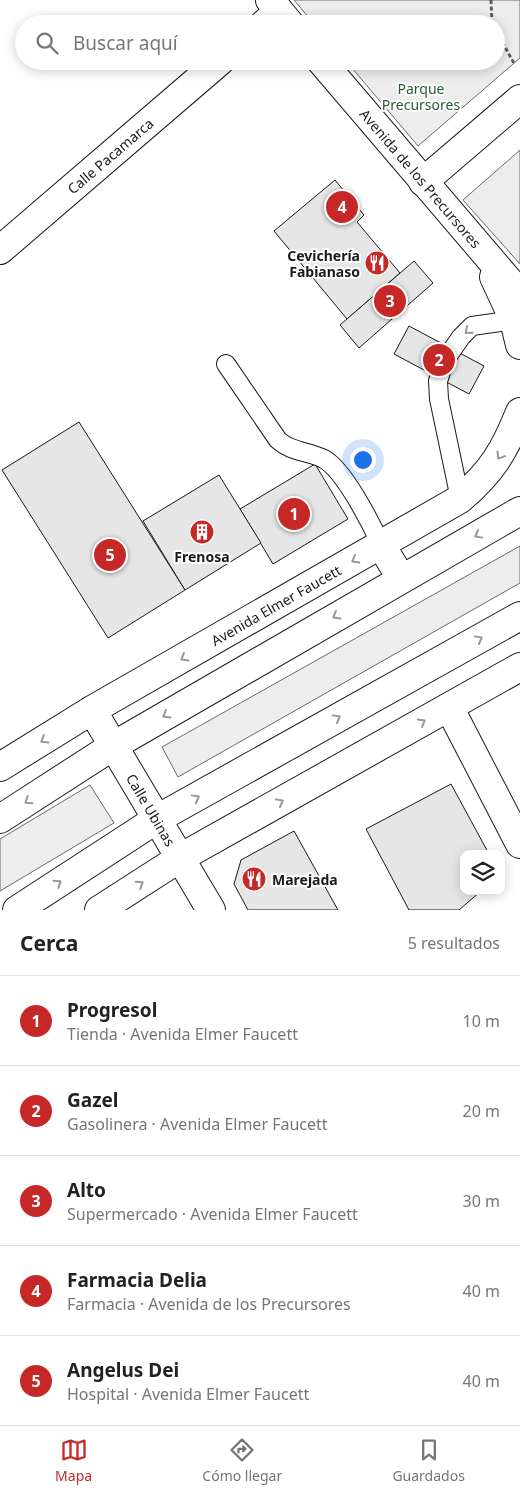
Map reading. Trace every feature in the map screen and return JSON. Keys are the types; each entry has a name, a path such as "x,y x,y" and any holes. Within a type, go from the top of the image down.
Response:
{"main road":[{"name":"Calle Pacamarca","path":"0,250 210,70"},
{"name":"Avenida de los Precursores","path":"330,70 469,235 518,320"},
{"path":"423,182 520,99"},
{"name":"Avenida Elmer Faucett","path":"0,767 92,710 460,499 493,467 508,442 520,412"},
{"path":"0,819 113,746 520,511"},
{"path":"381,545 401,578"},
{"path":"17,910 157,819 520,616"},
{"path":"99,910 180,858 520,667"},
{"path":"449,707 520,844"},
{"name":"Calle Ubinas","path":"92,710 211,910"}],"lane":[{"path":"460,499 439,399 438,381 445,360 461,337 472,326 518,320"},
{"path":"226,364 278,440 289,448 320,458 332,466 365,509 381,545"}],"path":[{"path":"490,0 491,15"},
{"path":"505,48 515,66"}],"shaded area":[{"name":"Parque Precursores","path":"294,0 520,0 520,58 418,146 354,70 505,70 505,15 306,15"},
{"path":"520,150 520,264 463,200"},
{"path":"520,546 520,583 178,777 162,747"},
{"path":"90,785 114,823 0,891 0,839"}],"building":[{"path":"335,180 364,215 357,222 400,273 347,319 274,231"},
{"path":"414,261 433,283 359,348 340,325"},
{"path":"409,326 484,366 469,394 394,354"},
{"path":"79,422 185,590 108,638 2,470"},
{"path":"315,464 348,519 273,564 240,509"},
{"name":"Frenosa","path":"219,475 261,543 185,590 143,521"},
{"path":"451,784 487,850 460,850 460,895 476,895 459,910 409,910 366,829"},
{"path":"294,831 338,910 248,910 234,884 241,860"}],"place":[{"name":"Farmacia Delia","path":"342,207"},
{"name":"Cevichería Fabianaso","path":"377,263"},
{"name":"Alto","path":"390,301"},
{"name":"Gazel","path":"439,360"},
{"name":"Progresol","path":"294,514"},
{"name":"Frenosa","path":"202,532"},
{"name":"Angelus Dei","path":"110,555"},
{"name":"Marejada","path":"254,879"}]}
